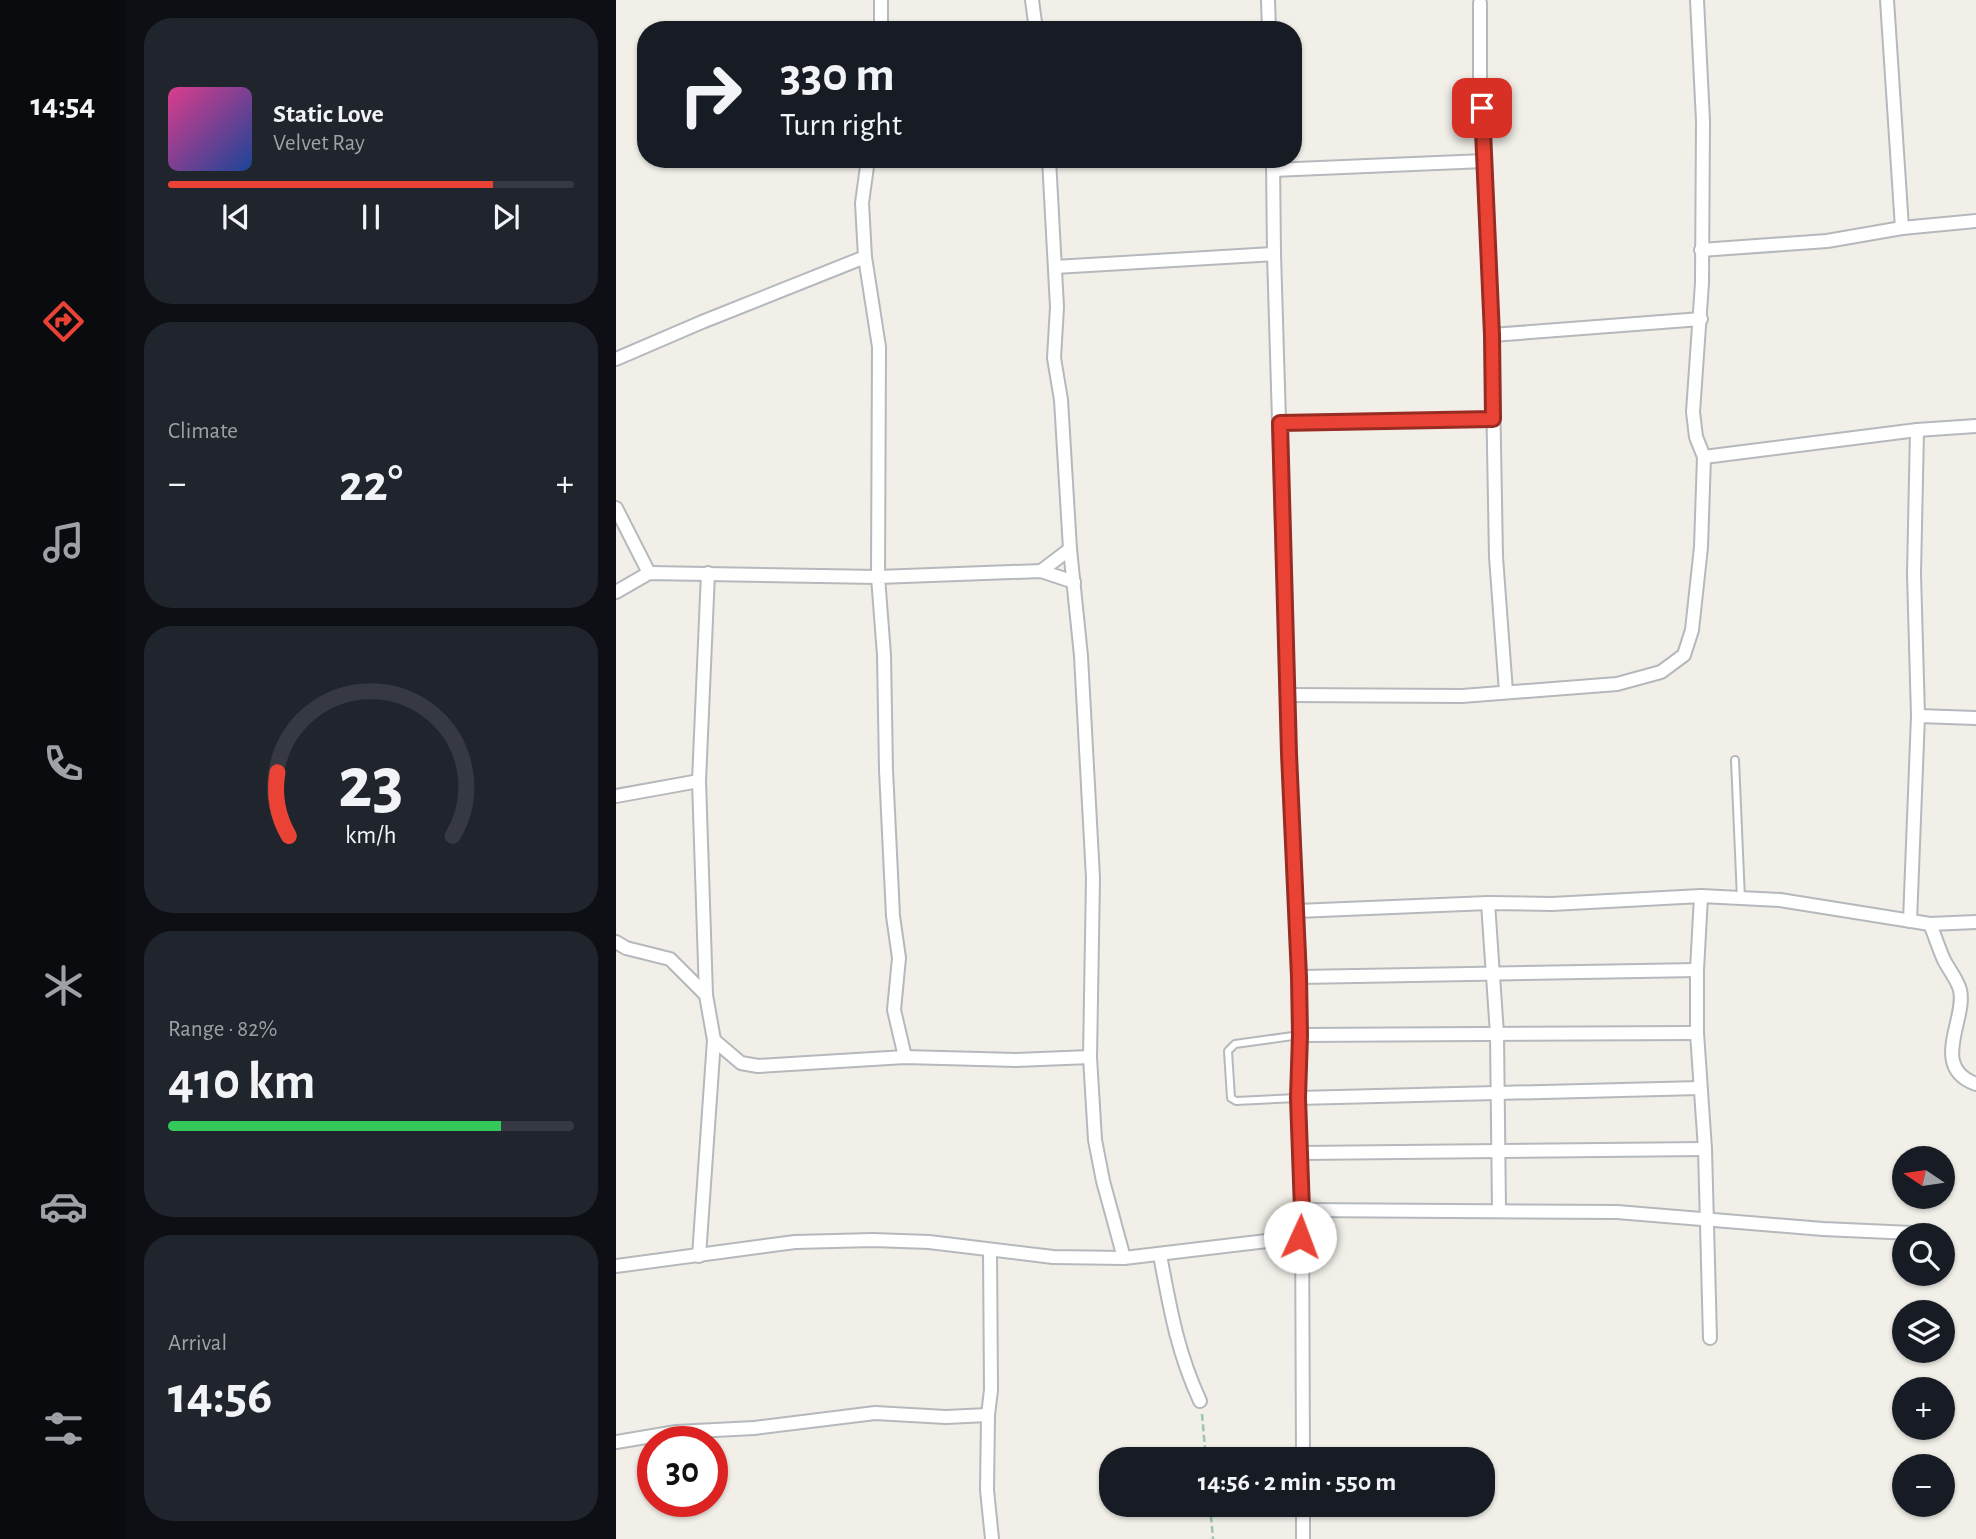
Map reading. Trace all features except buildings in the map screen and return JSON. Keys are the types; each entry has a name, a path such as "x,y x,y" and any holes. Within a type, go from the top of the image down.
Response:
{"street":[{"path":"881,0 881,21"},
{"path":"1032,0 1035,21"},
{"path":"1268,0 1269,21"},
{"path":"1289,695 1462,696 1617,684 1661,673 1684,655 1692,630 1701,547 1704,457 1696,437 1693,412 1701,319 1703,121 1697,0"},
{"path":"1887,0 1902,228"},
{"path":"1480,3 1480,81 1492,335 1496,557 1506,692"},
{"path":"1302,164 1484,161"},
{"path":"867,168 862,203 864,257 879,347 878,577 884,655 893,916 899,958 894,1010 905,1057"},
{"path":"1050,168 1057,307 1054,358 1061,400 1070,549 1081,656 1093,878 1090,1057 1095,1140 1124,1258"},
{"path":"1273,168 1273,254 1289,754 1299,977 1303,1447"},
{"path":"1701,250 1827,241 1902,228 1976,221"},
{"path":"1055,267 1273,254"},
{"path":"616,359 864,257"},
{"path":"1492,335 1701,319"},
{"path":"1280,423 1493,419"},
{"path":"1704,457 1917,430 1976,426"},
{"path":"1910,921 1918,716 1914,574 1917,430"},
{"path":"616,508 649,573"},
{"path":"1041,571 1070,549"},
{"path":"616,592 649,573 878,577 1041,571 1074,582"},
{"path":"699,1256 714,1040 706,995 699,781 708,573"},
{"path":"1918,716 1976,718"},
{"path":"616,796 699,781"},
{"path":"1297,911 1488,903 1552,904 1701,896 1780,900 1930,924 1976,922"},
{"path":"1701,896 1697,1033 1705,1149 1710,1338"},
{"path":"1488,903 1497,1034 1499,1211"},
{"path":"1930,924 1960,990 1960,1006 1953,1031 1952,1049 1956,1069 1976,1084"},
{"path":"616,942 626,948 670,959 706,995"},
{"path":"1299,977 1697,970"},
{"path":"1300,1035 1697,1033"},
{"path":"714,1040 741,1063 758,1066 905,1057 1004,1060 1090,1057"},
{"path":"1298,1098 1700,1088"},
{"path":"1300,1153 1705,1149"},
{"path":"1302,1210 1617,1212 1892,1232"},
{"path":"616,1266 795,1242 929,1242 1053,1256 1124,1258 1300,1237"},
{"path":"989,1250 991,1390 987,1490 992,1539"},
{"path":"1160,1255 1174,1329 1185,1367 1200,1401"},
{"path":"616,1442 676,1432 754,1428 875,1413 946,1417 988,1415"},
{"path":"1303,1517 1303,1539"}],"lane":[{"path":"1735,760 1741,899"},
{"path":"1298,1098 1236,1101 1231,1098 1228,1051 1235,1044 1300,1035"}],"path":[{"path":"1200,1401 1205,1447"},
{"path":"1211,1517 1213,1539"}],"route":[{"path":"1300,1237 1302,1210 1298,1098 1299,977 1289,754 1280,423 1493,419 1482,108"}]}
